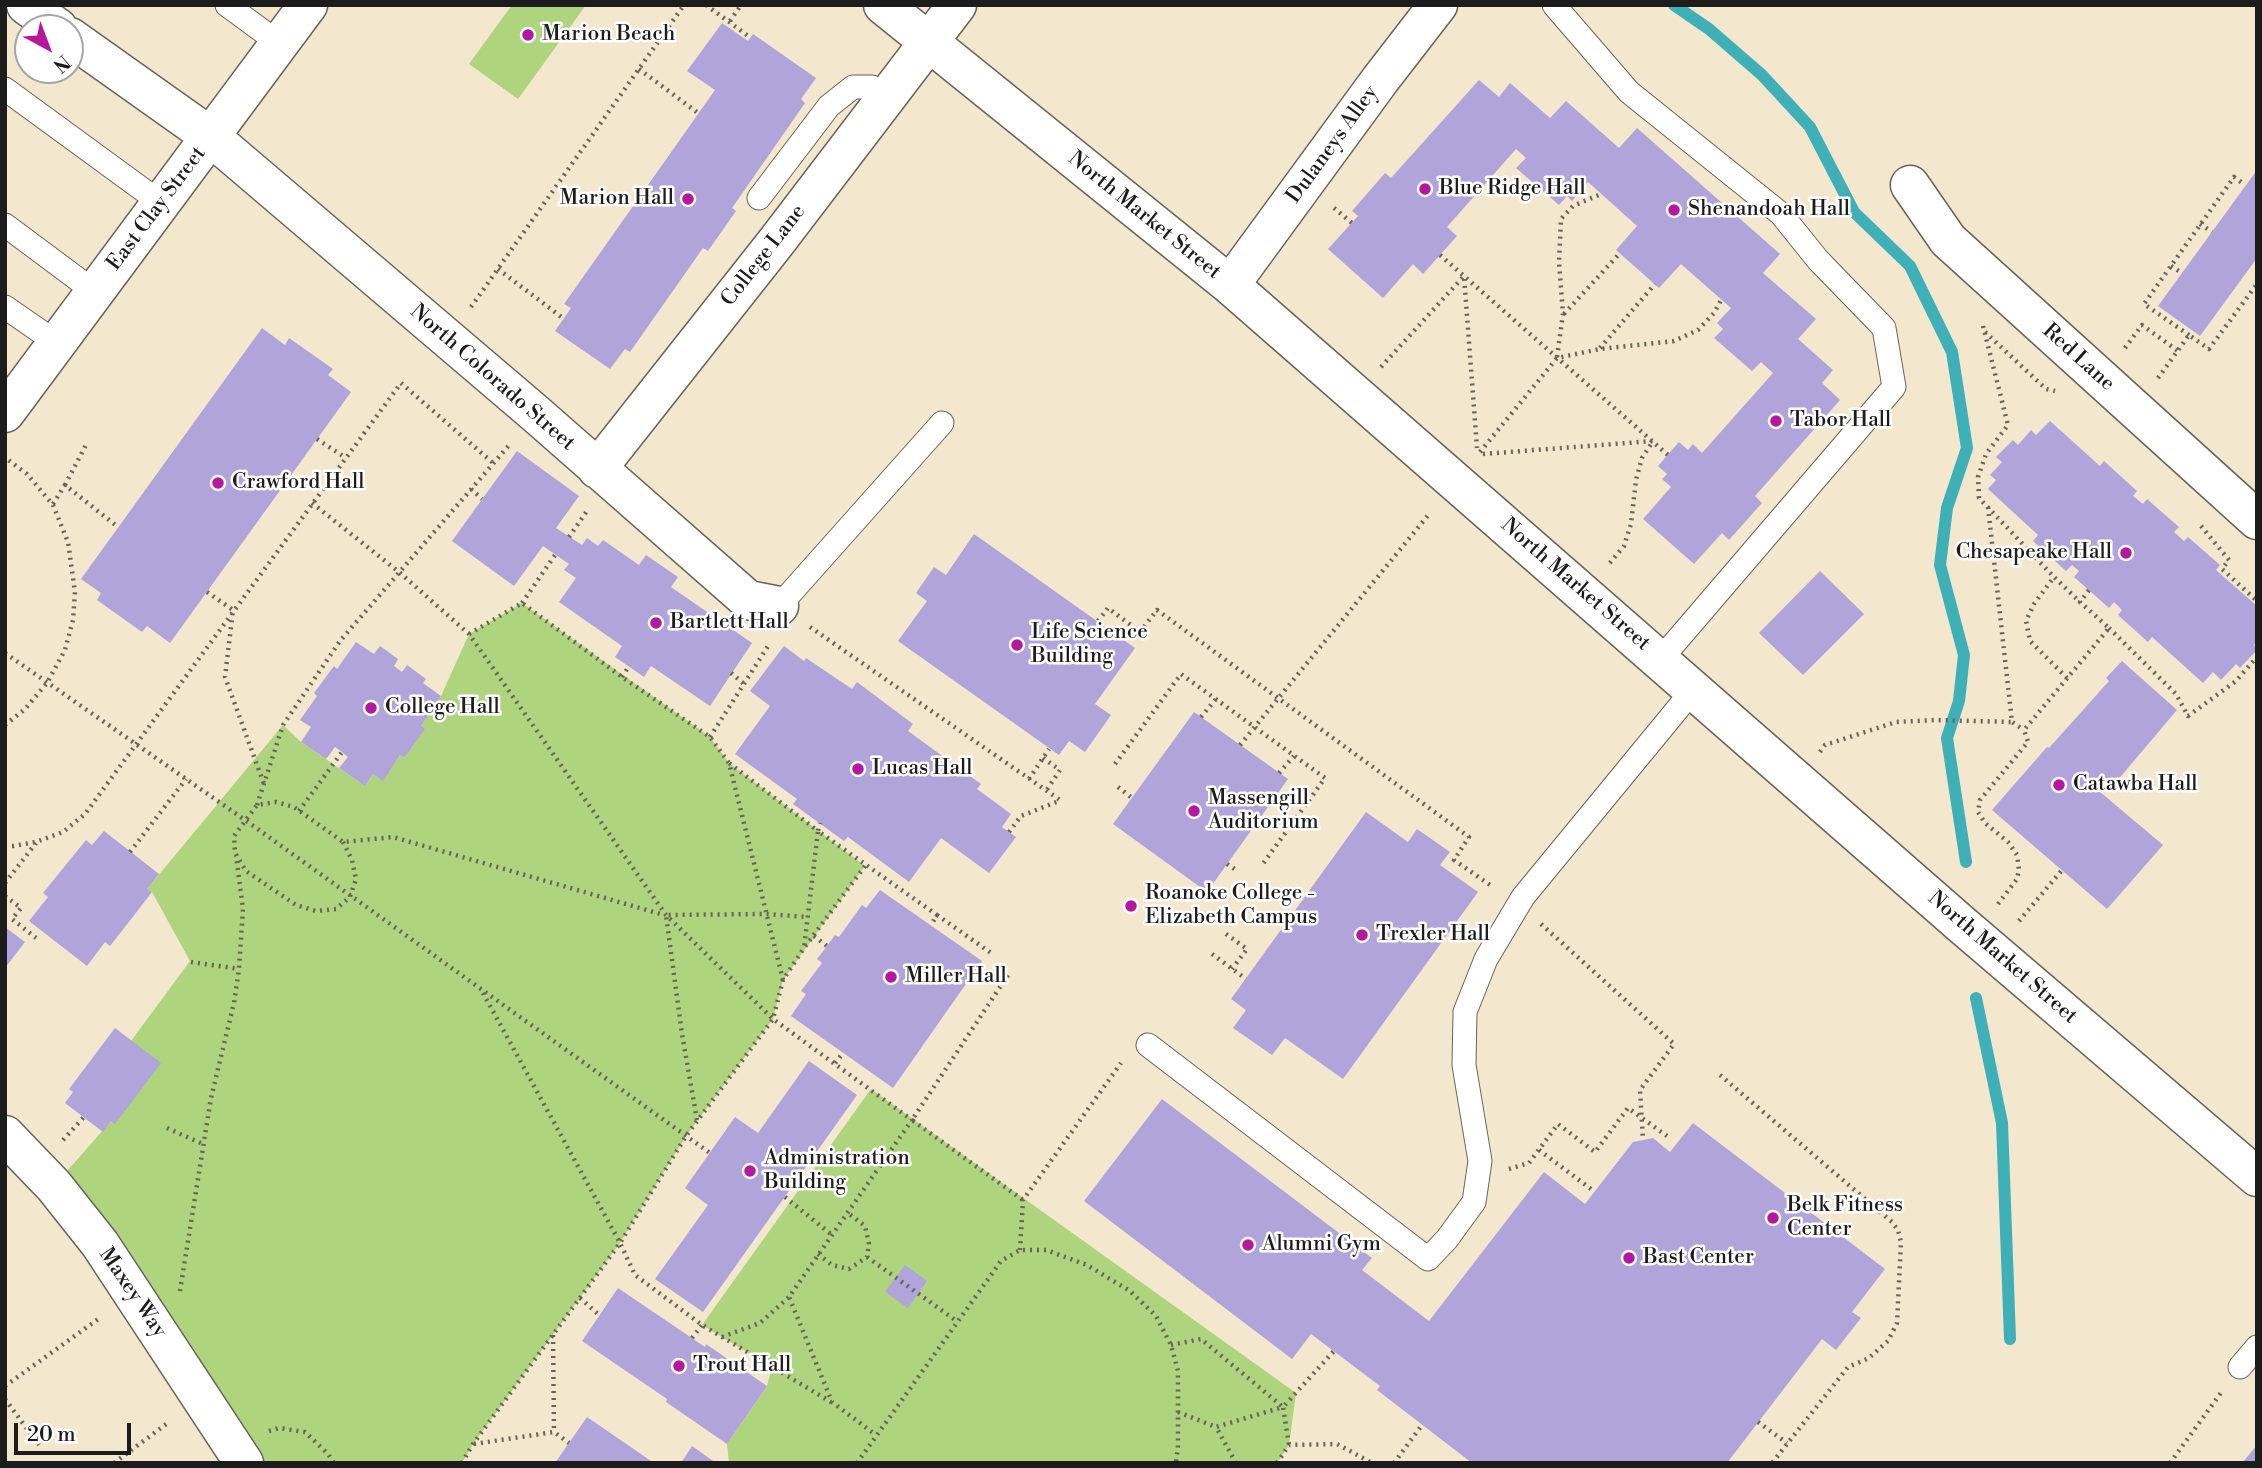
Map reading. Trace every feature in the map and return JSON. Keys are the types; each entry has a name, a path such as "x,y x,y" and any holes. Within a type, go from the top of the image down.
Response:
{"street":[{"name":"East Clay Street","path":"5,413 308,5"},
{"name":"North Market Street","path":"883,5 1230,285 1975,936 2257,1177"},
{"name":"College Lane","path":"597,469 957,5"},
{"name":"Dulaneys Alley","path":"1230,285 1438,5"},
{"name":"North Colorado Street","path":"84,47 211,137 536,414 748,600 779,606"},
{"name":"Red Lane","path":"1910,185 1948,240 2257,520"},
{"name":"Maxey Way","path":"5,1135 54,1186 100,1244 202,1398 252,1448"}],"lane":[{"path":"226,5 280,44"},
{"path":"1554,5 1629,92 1781,214 1818,260 1884,328 1894,387 1660,660"},
{"path":"759,198 829,106 853,87 872,87 887,98"},
{"path":"5,89 162,203"},
{"path":"5,225 95,292"},
{"path":"5,307 57,343"},
{"path":"779,606 942,423"},
{"path":"1148,1045 1428,1259 1447,1239 1474,1202 1480,1161 1465,1065 1465,1012 1486,959 1518,904 1694,690"},
{"path":"2240,1367 2257,1347"}],"path":[{"path":"449,339 684,5"},
{"path":"706,5 751,38"},
{"path":"730,21 741,5"},
{"path":"639,69 698,113"},
{"path":"2245,185 2234,177 2144,304 2209,349 2257,284"},
{"path":"1478,454 1557,358 1563,314 1559,261 1561,219 1573,206 1601,194"},
{"path":"2200,224 2212,232"},
{"path":"1563,314 1620,253"},
{"path":"1440,255 1668,455"},
{"path":"2171,266 2182,273"},
{"path":"498,270 564,319"},
{"path":"1356,394 1464,276"},
{"path":"1464,276 1478,454"},
{"path":"1988,276 1977,301 2008,425 1986,454 1978,477 1979,498 2054,577 2176,694 2188,716 2236,681 2257,657"},
{"path":"1600,349 1655,285"},
{"path":"1557,358 1600,349 1674,341 1698,330 1714,313 1721,300"},
{"path":"2101,379 2142,325 2178,351 2189,335"},
{"path":"5,846 36,842 63,832 85,814 401,383 493,463"},
{"path":"161,1337 178,1297 211,1098 240,969 243,909 234,836 257,805 283,725 340,641 536,414"},
{"path":"317,439 346,458"},
{"path":"1478,454 1653,441"},
{"path":"1583,593 1624,546 1631,524 1636,480 1642,458 1653,441"},
{"path":"53,505 87,443"},
{"path":"5,725 25,709 47,683 65,650 73,620 75,592 68,542 53,505 27,474 7,459"},
{"path":"65,485 118,527"},
{"path":"471,488 482,499"},
{"path":"312,503 399,572 469,634 666,915 773,1019 1023,1200"},
{"path":"1988,507 2012,722"},
{"path":"569,537 589,510"},
{"path":"1240,745 1426,517"},
{"path":"2196,519 2229,560 2222,569 2257,601"},
{"path":"469,634 522,603 555,555"},
{"path":"2054,577 2034,604 2026,621 2030,641 2067,678"},
{"path":"2080,602 2089,590"},
{"path":"207,592 233,610"},
{"path":"522,603 622,677 710,737 729,763 818,831 991,953"},
{"path":"779,606 1060,800 1021,816 1009,832"},
{"path":"1098,621 1108,608 1140,632 1157,610 1469,836 1454,860 1518,904 1674,1044 1640,1090 1643,1140"},
{"path":"233,610 225,677 264,784"},
{"path":"2024,730 2109,628"},
{"path":"5,653 246,820 710,1153"},
{"path":"710,737 757,663"},
{"path":"622,677 629,666"},
{"path":"731,673 744,684"},
{"path":"1115,764 1181,674 1325,778 1262,864"},
{"path":"1201,717 1216,699"},
{"path":"1795,778 1825,745 1895,722 2012,722 2024,730 2028,741 1980,800 1978,812 1985,823 2008,842 2017,855 2017,879 1975,936"},
{"path":"1029,779 1049,749"},
{"path":"299,811 342,752"},
{"path":"1279,773 1294,755"},
{"path":"1043,758 1060,769 1046,791"},
{"path":"729,763 783,980"},
{"path":"130,852 186,779"},
{"path":"1118,787 1132,797"},
{"path":"236,853 246,871 296,905 316,911 335,909 350,897 356,879 352,860 343,842 294,807 276,802 257,805"},
{"path":"804,948 820,823"},
{"path":"343,842 393,837 666,915 766,914 808,917"},
{"path":"5,883 36,842"},
{"path":"1227,864 1236,870"},
{"path":"462,1463 473,1444 620,1243 686,1136 773,1019 783,980 865,866"},
{"path":"2019,921 2062,870"},
{"path":"5,896 21,908 12,919 36,938"},
{"path":"666,915 697,1121"},
{"path":"931,925 937,915"},
{"path":"1226,934 1247,949 1232,969"},
{"path":"814,935 827,946"},
{"path":"1212,954 1246,979"},
{"path":"191,962 240,969"},
{"path":"722,1337 760,1323 789,1297 912,1120 1008,975"},
{"path":"480,989 635,1275 702,1325 832,1402 876,1435"},
{"path":"835,1063 843,1053"},
{"path":"1020,1250 1023,1200 1121,1063"},
{"path":"1720,1075 1892,1222 1898,1230 1901,1242 1897,1323 1888,1341 1869,1358 1848,1367 1772,1463"},
{"path":"1534,1156 1558,1124 1595,1152 1628,1108 1667,1136"},
{"path":"167,1128 203,1144"},
{"path":"1539,1150 1595,1192"},
{"path":"785,1197 832,1235"},
{"path":"818,1254 832,1265 849,1269 867,1257 869,1244 865,1226 848,1213"},
{"path":"857,1463 1001,1261 1020,1250 1046,1250 1087,1265 1130,1291 1156,1316 1171,1345 1178,1371 1176,1463"},
{"path":"867,1257 958,1322"},
{"path":"5,1386 132,1294"},
{"path":"789,1297 832,1402"},
{"path":"580,1298 599,1315"},
{"path":"692,1338 702,1325"},
{"path":"554,1332 554,1432"},
{"path":"1171,1345 1201,1339 1283,1407 1289,1445 1276,1463"},
{"path":"1178,1412 1216,1427 1283,1407 1334,1351"},
{"path":"2170,1463 2240,1367"},
{"path":"114,1463 202,1398"},
{"path":"5,1399 39,1445"},
{"path":"1758,1422 1787,1443"},
{"path":"1394,1463 1422,1425"},
{"path":"252,1448 279,1427 305,1432 334,1463"},
{"path":"1216,1427 1236,1463"},
{"path":"473,1444 554,1432 569,1443"},
{"path":"1289,1445 1338,1444 1372,1463"}],"green space":[{"name":"Marion Beach","path":"512,5 586,5 518,99 469,64"},
{"path":"522,603 710,737 729,763 865,866 783,980 773,1019 686,1136 620,1243 473,1444 462,1463 244,1463 54,1186 111,1121 131,1041 190,961 152,892 147,889 283,725 301,742 365,786 373,774 383,780 400,755 404,758 441,696 469,634"},
{"path":"871,1089 1296,1393 1289,1445 1277,1463 729,1463 727,1444 767,1386 772,1367 702,1325"}],"building":[{"name":"Marion Hall","path":"722,23 748,41 753,34 816,78 801,99 805,103 732,208 736,211 708,251 703,248 630,352 625,349 610,369 555,331 571,308 564,304 715,90 687,71"},
{"path":"1479,80 1499,97 1510,83 1550,118 1566,101 1619,148 1637,128 1780,254 1763,273 1816,319 1798,339 1833,370 1822,383 1840,400 1755,496 1762,503 1729,540 1722,533 1694,564 1643,519 1671,487 1662,479 1667,474 1658,466 1679,442 1688,450 1693,444 1702,453 1773,373 1761,362 1752,371 1714,338 1723,329 1717,323 1731,308 1681,264 1659,288 1616,250 1637,226 1588,182 1572,201 1567,196 1559,205 1516,168 1526,158 1516,149 1447,227 1457,236 1423,274 1413,264 1383,298 1328,249 1358,216 1352,211 1385,173 1391,178"},
{"path":"2257,170 2257,258 2200,336 2158,306"},
{"name":"Crawford Hall","path":"262,328 285,345 289,338 333,369 328,375 351,392 170,643 147,626 142,632 97,600 101,593 81,579"},
{"name":"Chesapeake Hall","path":"2050,421 2100,466 2104,461 2137,491 2133,496 2143,504 2147,499 2179,527 2174,532 2184,541 2188,537 2220,565 2216,570 2257,606 2257,641 2254,645 2257,650 2240,668 2236,664 2221,680 2213,672 2203,683 2152,637 2148,642 2118,615 2122,610 2114,602 2109,608 2074,577 2079,571 2072,565 2066,571 2033,541 2038,535 1988,489 1996,480 1990,475 2002,462 1996,457 2013,440 2018,445 2031,430 2036,435"},
{"name":"Bartlett Hall","path":"517,451 579,496 556,528 582,545 587,538 598,546 603,540 639,565 646,555 678,577 671,587 752,643 710,706 651,666 644,677 615,657 622,646 559,602 576,578 564,570 569,564 543,546 514,586 452,541"},
{"name":"Life Science Building","path":"974,534 1135,648 1095,704 1111,715 1085,752 1069,741 1059,755 898,641 927,601 916,593 934,567 946,575"},
{"path":"1820,571 1864,614 1803,675 1759,633"},
{"name":"College Hall","path":"356,642 374,654 380,646 398,659 394,666 402,672 407,665 426,679 423,683 441,696 421,726 425,729 404,758 400,755 383,781 373,774 365,786 339,768 348,757 335,747 326,759 301,742 311,727 300,720 317,696 314,693 334,666 337,669"},
{"name":"Lucas Hall","path":"784,646 852,689 857,682 913,724 908,731 981,784 977,789 1011,814 1002,827 1016,837 989,873 941,838 909,882 848,837 844,841 793,804 797,799 735,754 770,706 750,691"},
{"name":"Catawba Hall","path":"2122,661 2177,710 2111,788 2106,783 2099,791 2163,845 2107,909 1992,810 2109,681 2106,678"},
{"name":"Massengill Auditorium","path":"1194,712 1288,779 1207,892 1113,824"},
{"name":"Trexler Hall","path":"1366,812 1408,842 1417,829 1450,852 1440,865 1478,892 1343,1079 1285,1038 1272,1055 1233,1028 1246,1010 1231,999"},
{"path":"104,831 159,874 147,889 152,892 132,918 110,946 105,942 87,966 29,921 48,897 43,893 86,840 92,845"},
{"name":"Miller Hall","path":"880,890 982,961 893,1088 791,1016 806,994 801,991 822,963 817,959 835,935 839,937 862,905 866,908"},
{"path":"5,927 25,942 5,968"},
{"path":"115,1028 161,1063 115,1124 111,1121 103,1132 65,1103 73,1092 69,1089"},
{"name":"Administration Building","path":"809,1061 857,1095 703,1312 655,1279 708,1205 685,1188 735,1117 758,1133"},
{"name":"Bast Center","path":"1162,1099 1372,1258 1362,1270 1429,1321 1544,1172 1585,1204 1633,1142 1653,1138 1670,1152 1693,1123 1885,1269 1852,1312 1861,1318 1836,1350 1822,1339 1727,1463 1472,1463 1377,1390 1380,1386 1311,1334 1292,1359 1084,1201"},
{"path":"905,1265 927,1281 908,1308 885,1292"},
{"name":"Trout Hall","path":"618,1288 767,1386 727,1444 582,1341"},
{"path":"587,1417 654,1463 555,1463"},
{"path":"2257,1445 2257,1463 2242,1463"},
{"path":"692,1446 716,1463 681,1463"}],"waterway":[{"path":"1674,5 1709,29 1762,75 1810,127 1854,212 1910,266 1952,352 1967,448 1947,508 1940,565 1964,655 1959,701 1947,738 1966,862"},
{"path":"1976,998 2002,1123 2010,1339"}],"place":[{"name":"Marion Beach","path":"528,35"},
{"name":"Blue Ridge Hall","path":"1425,189"},
{"name":"Marion Hall","path":"688,199"},
{"name":"Shenandoah Hall","path":"1674,210"},
{"name":"Tabor Hall","path":"1776,421"},
{"name":"Crawford Hall","path":"218,483"},
{"name":"Chesapeake Hall","path":"2126,553"},
{"name":"Bartlett Hall","path":"656,623"},
{"name":"Life Science Building","path":"1017,645"},
{"name":"College Hall","path":"371,708"},
{"name":"Lucas Hall","path":"858,769"},
{"name":"Catawba Hall","path":"2059,785"},
{"name":"Massengill Auditorium","path":"1194,811"},
{"name":"Roanoke College - Elizabeth Campus","path":"1131,906"},
{"name":"Trexler Hall","path":"1362,935"},
{"name":"Miller Hall","path":"891,977"},
{"name":"Administration Building","path":"750,1171"},
{"name":"Belk Fitness Center","path":"1773,1218"},
{"name":"Alumni Gym","path":"1248,1245"},
{"name":"Bast Center","path":"1629,1258"},
{"name":"Trout Hall","path":"679,1366"}]}
